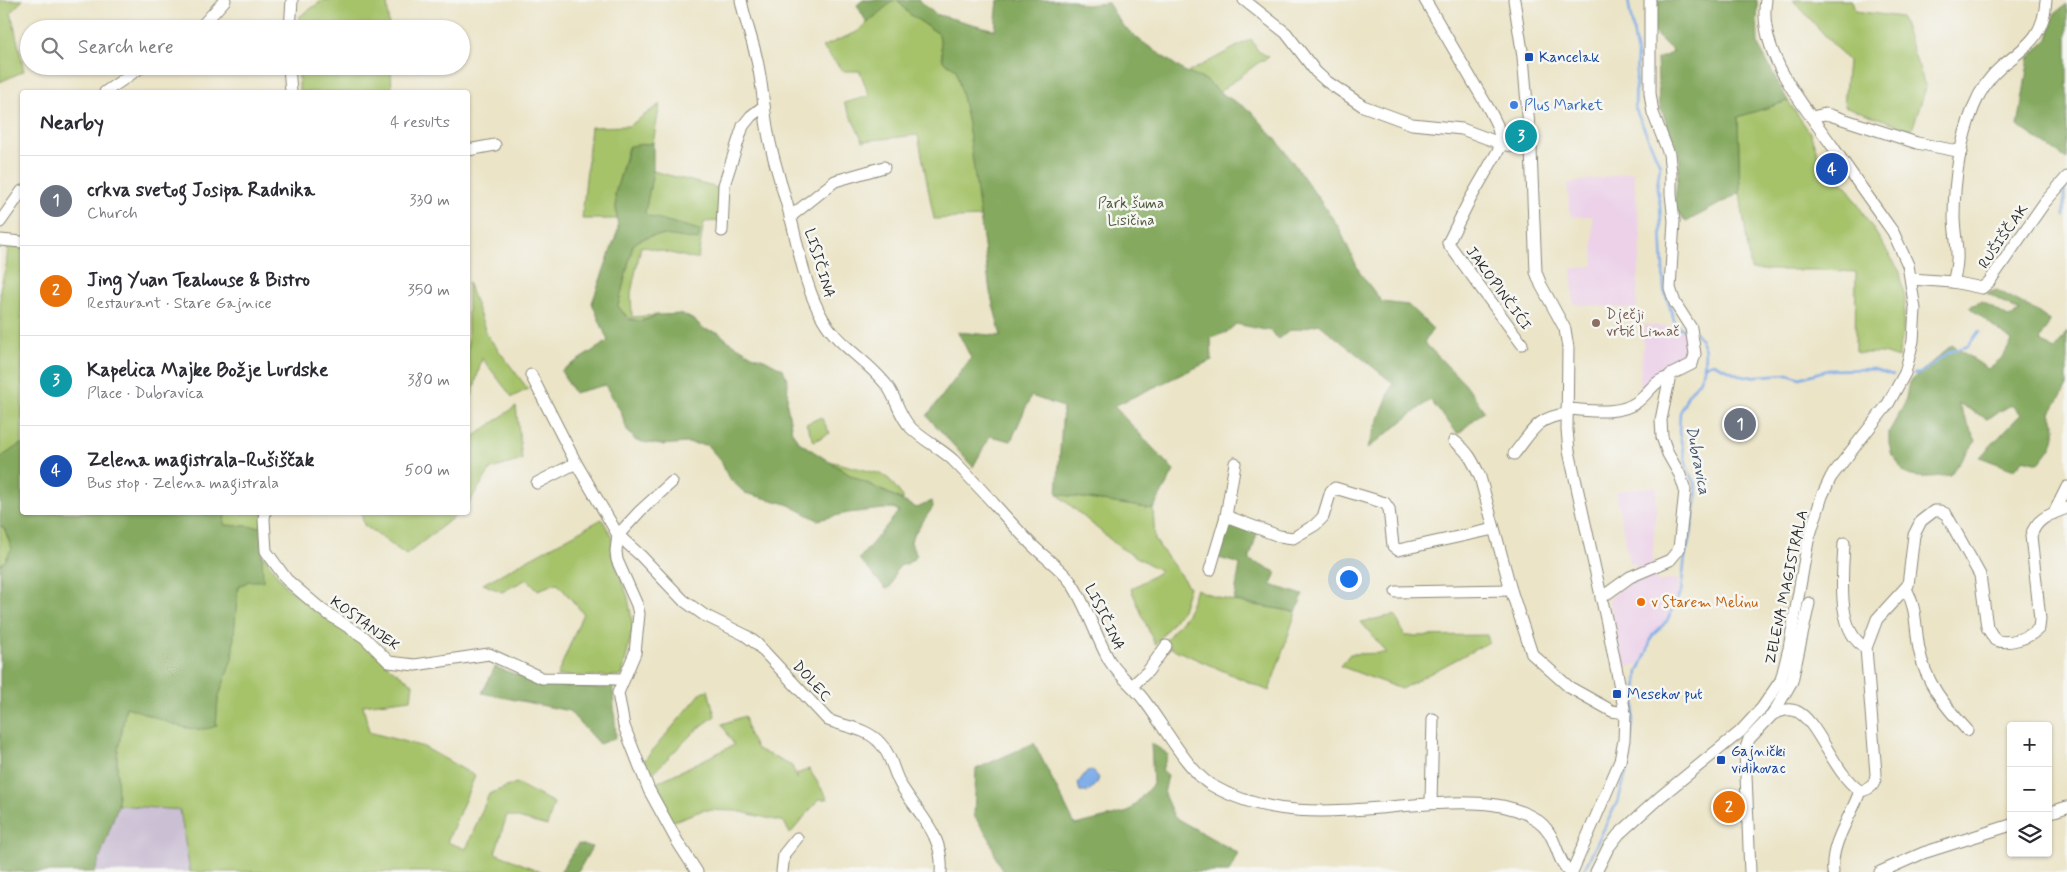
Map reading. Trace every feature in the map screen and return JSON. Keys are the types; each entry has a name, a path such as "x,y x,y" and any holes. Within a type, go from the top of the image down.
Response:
{"street":[{"path":"207,20 225,0"},
{"path":"291,20 292,0"},
{"name":"LISIČINA","path":"741,0 759,67 769,138 808,284 821,316 834,334 888,388 908,426 954,462 1034,547 1071,582 1111,664 1143,698 1203,779 1211,785 1236,796 1278,809 1300,811 1336,811 1432,803 1476,802 1497,805 1524,813 1536,819 1546,828 1557,846 1564,866 1571,872"},
{"path":"1244,0 1286,33 1316,72 1326,81 1363,106 1412,124 1462,129 1502,144 1532,150"},
{"path":"1425,0 1490,111 1497,125 1502,144"},
{"path":"1514,0 1523,57 1532,150 1536,272 1540,285 1557,312 1565,330 1568,348 1567,412 1569,451 1621,688 1625,714 1624,740 1620,761 1571,872"},
{"path":"1601,598 1630,577 1670,560 1679,549 1685,490 1662,437 1661,420 1668,378 1673,372 1686,367 1694,361 1695,354 1692,333 1675,303 1670,288 1674,221 1671,173 1669,154 1653,113 1650,93 1650,0"},
{"name":"ZELENA MAGISTRALA","path":"1596,872 1608,848 1619,834 1660,797 1740,732 1762,708 1780,680 1790,648 1808,541 1822,496 1831,477 1888,404 1905,373 1913,341 1915,309 1911,279 1903,253 1893,232 1789,84 1772,48 1767,30 1766,0"},
{"name":"RUŠIŠČAK","path":"1953,282 1958,255 1954,221 1955,198 1965,134 1979,95 1986,83 2027,47 2041,25 2045,16 2046,0"},
{"path":"108,90 130,75"},
{"path":"290,75 291,90"},
{"path":"722,231 724,185 742,126 764,106"},
{"path":"1812,117 1824,114 1830,115 1917,143 1962,152"},
{"name":"JAKOPINČIĆI","path":"1502,144 1468,203 1448,243 1522,344"},
{"path":"470,150 495,145"},
{"name":"LISIČINA","path":"790,217 836,181 884,167"},
{"name":"RUŠIŠČAK","path":"1911,279 1953,282 1982,288 1990,282 2045,202 2067,177"},
{"path":"0,222 20,194"},
{"path":"0,240 20,242"},
{"name":"DOLEC","path":"531,375 576,463 618,535 683,600 704,615 745,635 757,644 828,720 860,729 880,742 889,756 902,788 933,831 941,853 941,872"},
{"path":"1514,454 1543,420 1567,412 1624,409 1637,402 1660,380 1668,378"},
{"path":"1454,441 1472,459 1532,654 1570,687 1612,711 1625,714"},
{"path":"1210,570 1226,516 1235,462"},
{"path":"537,483 576,463"},
{"path":"672,482 640,511 618,535 617,560 637,605 639,614 635,653 618,692 624,726 649,790 677,841 697,872"},
{"path":"2054,513 2067,487"},
{"path":"1226,516 1279,536 1293,538 1315,525 1323,516 1331,490 1335,488 1385,503 1388,509 1392,546 1398,550 1494,529"},
{"path":"1773,714 1790,710 1803,715 1850,784 1860,791 1869,789 1875,782 1876,774 1866,648 1872,628 1878,619 1906,589 1910,579 1911,552 1916,528 1925,516 1940,511 1946,514 1980,575 1987,627 1992,637 1998,641 2007,642 2036,632 2039,628 2040,619 2031,536 2036,524 2054,513 2067,508"},
{"name":"KOSTANJEK","path":"265,515 266,551 287,580 322,610 364,637 389,662 415,665 489,654 542,678 624,679"},
{"path":"1844,543 1843,593 1847,623 1856,641 1866,648"},
{"path":"1906,589 1914,604 1918,648 1930,680 1937,695 1967,730"},
{"path":"1396,592 1511,590"},
{"path":"1750,872 1745,751 1749,739 1773,714 1792,681 1809,603"},
{"path":"1132,686 1148,671 1166,646"},
{"path":"1432,803 1433,719"},
{"path":"1833,872 1832,861 1837,843 1860,791"},
{"path":"2051,812 2067,807"},
{"path":"1880,872 1923,853 2007,826"},
{"path":"782,872 784,854 797,838"}],"shaded area":[{"path":"1633,172 1641,237 1636,309 1574,304 1571,269 1594,266 1592,216 1571,217 1567,184"},
{"path":"1645,325 1669,327 1674,325 1675,328 1689,334 1691,361 1662,374 1638,398"},
{"path":"1657,486 1652,566 1636,572 1635,563 1629,563 1616,491"},
{"path":"1654,571 1656,582 1679,579 1677,600 1666,620 1651,636 1639,665 1623,667 1609,599 1630,582"},
{"path":"118,805 180,810 190,872 95,872"}],"green space":[{"path":"0,0 23,0 11,12 20,53 20,73 0,82"},
{"path":"323,0 387,0 388,20 299,20 299,17"},
{"path":"863,0 894,0 867,23 857,5"},
{"path":"894,0 898,0 908,13 939,34 943,61 956,68 968,124 982,217 934,219 918,135 863,141 844,103 869,96 860,71 843,71 822,47 857,32"},
{"name":"Park šuma Lisičina","path":"898,0 919,0 935,14 995,30 998,0 1074,0 1084,5 1108,3 1122,25 1141,41 1187,73 1206,80 1219,92 1251,111 1280,144 1338,226 1360,273 1382,302 1408,305 1433,329 1424,342 1468,387 1484,411 1458,434 1430,400 1367,449 1393,383 1319,324 1289,331 1279,339 1270,331 1236,324 1227,332 1211,338 1212,360 1114,406 1174,471 1153,509 1057,494 1063,407 1031,396 1011,441 990,436 973,467 927,416 971,358 958,332 1001,336 990,292 968,124 956,69 943,61 939,34 908,13"},
{"path":"1656,0 1757,0 1758,45 1788,101 1738,117 1740,193 1686,222 1674,208 1680,159 1659,103 1657,59 1674,52 1653,32"},
{"path":"1793,0 1852,0 1855,11 1901,17 1926,88 1912,130 1844,106 1848,61"},
{"path":"2067,4 2067,159 2018,126 2029,57 2048,39 2055,13"},
{"path":"1251,39 1258,51 1269,57 1219,92 1206,80 1187,73"},
{"path":"299,75 391,75 392,90 299,90"},
{"path":"1788,101 1810,133 1820,160 1847,187 1900,272 1905,299 1903,333 1898,358 1883,353 1859,353 1855,351 1856,272 1751,270 1740,193 1738,117"},
{"path":"660,104 653,143 628,147 615,194 617,219 582,219 591,127 629,126"},
{"path":"653,143 653,171 645,213 648,216 700,230 698,240 664,235 648,237 633,245 618,306 628,319 632,320 643,321 658,315 682,314 696,321 703,329 718,332 727,340 752,355 783,369 788,381 787,404 792,432 799,442 850,475 917,508 932,501 933,507 912,537 911,543 917,556 907,564 901,565 895,572 891,587 886,589 859,559 899,511 893,508 848,513 818,520 787,504 745,493 728,477 721,461 707,445 687,443 661,445 636,441 627,430 621,412 605,385 574,393 561,371 608,341 592,303 618,230 615,194 629,146"},
{"path":"653,171 718,188 721,207 720,221 704,222 698,258 695,259 641,246 631,293 632,317 658,315 635,320 627,316 618,306 633,245 648,237 664,235 698,240 700,230 648,216 645,213"},
{"path":"8,246 20,246 20,444 0,458 0,288 6,267"},
{"path":"470,288 487,335 528,389 512,397 482,358 470,403"},
{"path":"1997,290 2033,309 2050,321 2040,340 2055,351 2067,331 2067,386 2051,413 2055,428 2052,446 2039,463 2024,459 2014,470 1980,457 2021,414 2011,405 1987,419 1958,403 1976,441 1950,475 1918,477 1907,474 1892,455 1889,444 1889,432 1905,403 1909,382 1952,345 1988,369 2003,357 2012,341 1969,307 1982,301 2008,317 2020,312 1987,293"},
{"path":"516,406 522,460 491,469 470,501 470,440"},
{"path":"821,417 830,433 814,441 806,424"},
{"path":"20,444 20,515 225,515 224,525 261,527 263,581 249,581 238,587 232,659 218,699 216,726 206,729 183,727 126,707 117,756 118,805 95,872 0,872 0,565 5,561 12,548 4,528 0,526 0,458"},
{"path":"829,461 881,474 889,479 903,497 903,500 850,475"},
{"path":"1057,494 1153,509 1155,540 1189,587 1182,610 1155,645 1131,589 1161,571 1119,547"},
{"path":"225,515 264,515 261,527 223,525"},
{"path":"362,515 456,515 406,555 364,525"},
{"path":"602,519 612,537 611,553 628,597 633,627 622,676 557,676 583,613 557,583 538,590 527,579 502,592 483,584"},
{"path":"1222,520 1258,530 1249,560 1276,572 1271,585 1303,595 1296,612 1234,601 1240,564 1215,557"},
{"path":"0,526 4,528 12,548 5,561 0,565"},
{"path":"262,553 286,587 358,638 392,669 413,684 411,699 363,705 369,732 424,747 475,776 447,842 466,849 489,794 516,783 554,803 547,826 507,815 495,853 542,872 190,872 180,810 118,805 117,756 126,706 186,728 216,726 218,699 232,658 238,587 249,581"},
{"path":"1196,589 1233,601 1296,612 1269,691 1171,648 1164,642 1187,614"},
{"path":"1395,615 1405,636 1487,635 1489,642 1401,689 1340,666 1350,654 1387,653 1361,622"},
{"path":"495,667 546,685 600,688 612,677 616,738 599,744 569,711 482,693"},
{"path":"708,690 715,716 695,731 650,776 642,763 702,692"},
{"path":"745,716 749,735 757,749 792,766 797,779 797,774 809,769 828,799 819,799 790,834 784,822 737,811 703,810 671,822 652,785 734,745 722,724"},
{"path":"1034,743 1075,825 1128,812 1153,784 1151,743 1168,754 1162,770 1168,775 1164,794 1174,817 1238,853 1229,872 1003,872 990,839 974,816 976,769"},
{"path":"578,844 592,847 578,872 560,872"}],"water":[{"path":"1092,770 1099,778 1097,783 1088,792 1080,792 1078,783 1087,771"}],"waterway":[{"name":"Dubravica","path":"1628,0 1637,54 1635,108 1660,165 1657,188 1660,205 1664,290 1676,326 1688,331"},
{"path":"2064,216 2064,191 2066,186"},
{"path":"1914,374 1921,373 1949,352 1968,346 1979,331"},
{"name":"Dubravica","path":"1583,872 1619,798 1628,767 1638,672 1652,636 1667,621 1681,591 1685,556 1690,539 1697,497 1695,483 1687,467 1679,432 1680,413 1688,395 1699,381 1704,370 1705,350 1696,333"},
{"path":"1704,366 1713,363 1744,377 1788,374 1800,378 1828,370 1873,369 1893,375"}],"place":[{"name":"Kancelak","path":"1529,57"},
{"name":"Plus Market","path":"1514,105"},
{"name":"Kapelica Majke Božje Lurdske","path":"1521,136"},
{"name":"Zelena magistrala-Rušiščak","path":"1832,169"},
{"name":"Dječji vrtić Limač","path":"1596,323"},
{"name":"crkva svetog Josipa Radnika","path":"1740,424"},
{"name":"v Starem Melinu","path":"1641,602"},
{"name":"Mesekov put","path":"1617,694"},
{"name":"Gajnički vidikovac","path":"1721,760"},
{"name":"Jing Yuan Teahouse & Bistro","path":"1729,807"}]}
